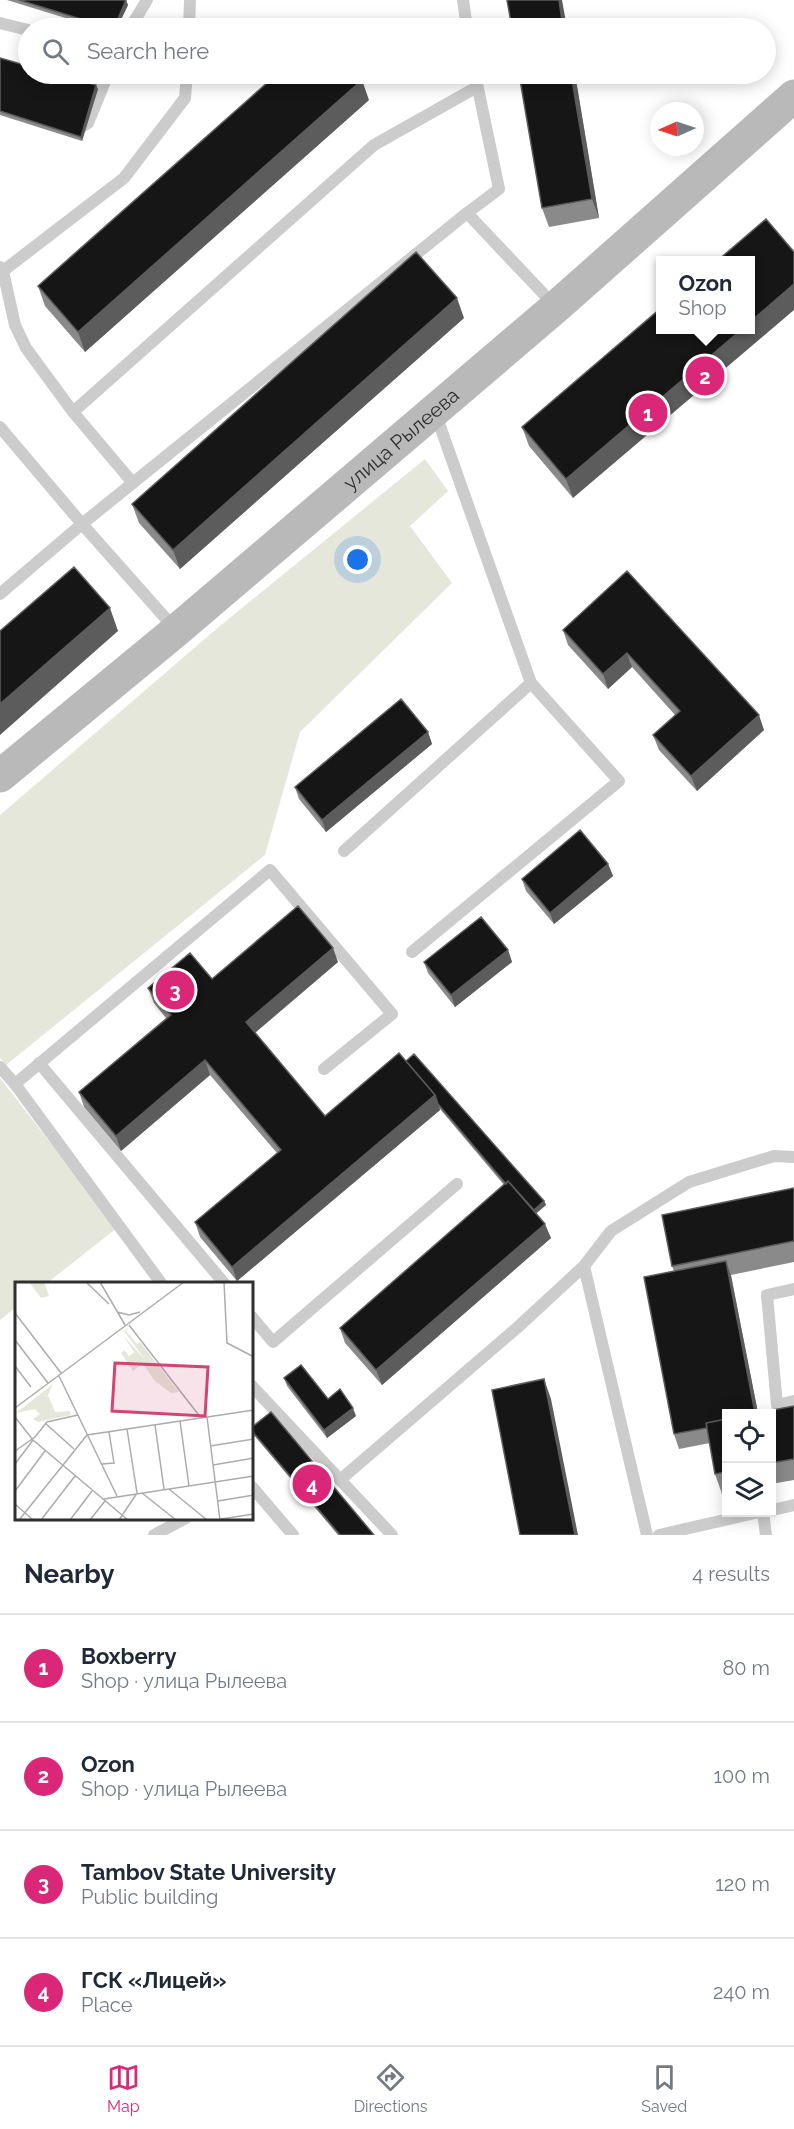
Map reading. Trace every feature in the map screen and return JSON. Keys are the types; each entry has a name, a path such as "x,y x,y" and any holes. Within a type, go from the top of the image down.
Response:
{"street":[{"name":"улица Рылеева","path":"0,776 177,630 556,307 794,96"}],"lane":[{"path":"136,18 147,0"},
{"path":"189,18 190,0"},
{"path":"463,0 466,18"},
{"path":"0,23 18,28"},
{"path":"67,130 79,130 88,123 104,84"},
{"path":"132,482 73,412 26,348 15,325 2,269 123,178 185,98 186,84"},
{"path":"0,594 132,482 500,189 476,84"},
{"path":"73,412 374,145 477,87"},
{"path":"467,213 556,307"},
{"path":"412,952 619,781 531,683 435,410"},
{"path":"0,427 82,524 177,630"},
{"path":"344,851 531,683"},
{"path":"15,1084 270,870 392,1014 324,1069"},
{"path":"39,1063 223,1282"},
{"path":"0,1066 160,1282"},
{"path":"340,1480 518,1327 584,1266 611,1231 689,1182 774,1156 794,1157"},
{"path":"254,1319 273,1342 458,1185"},
{"path":"584,1266 647,1535"},
{"path":"794,1288 767,1294 777,1405 794,1401"},
{"path":"254,1388 392,1535"},
{"path":"254,1489 293,1535"},
{"path":"776,1509 794,1504"},
{"path":"659,1535 739,1517"},
{"path":"762,1517 766,1535"},
{"path":"154,1535 182,1520"}],"shaded area":[{"path":"425,459 448,491 410,526 452,583 300,732 265,855 6,1065 0,1058 0,815 221,625"},
{"path":"0,1078 117,1228 48,1282 15,1282 15,1308 0,1320"}],"building":[{"path":"19,0 126,0 118,18 78,18"},
{"path":"507,0 559,0 562,18 510,18"},
{"path":"0,58 18,63 18,84 96,85 81,137 0,111"},
{"path":"266,84 357,84 78,332 38,286"},
{"path":"521,84 573,84 592,199 542,208"},
{"path":"766,219 794,252 794,284 755,318 755,256 723,256"},
{"path":"416,252 457,298 173,550 132,504"},
{"path":"656,312 656,334 736,334 566,479 522,427"},
{"path":"74,567 110,608 0,704 0,631"},
{"path":"627,571 759,715 691,776 653,735 680,711 627,653 603,674 563,630"},
{"path":"401,699 428,732 322,820 295,787"},
{"path":"580,830 608,864 550,913 522,879"},
{"path":"298,906 333,948 246,1022 325,1116 399,1053 435,1095 232,1267 195,1222 281,1150 205,1060 116,1136 79,1092 171,1015 148,988 190,953 212,979"},
{"path":"481,917 508,950 451,995 424,962"},
{"path":"414,1054 544,1201 534,1210 508,1181 506,1184 438,1104 435,1095 406,1061"},
{"path":"508,1181 545,1224 376,1370 340,1328"},
{"path":"794,1188 794,1241 672,1266 662,1215"},
{"path":"726,1261 754,1409 722,1409 722,1420 706,1423 707,1428 674,1434 644,1277"},
{"path":"301,1365 328,1399 340,1389 353,1408 324,1430 284,1378"},
{"path":"544,1379 575,1535 520,1535 492,1390"},
{"path":"794,1406 794,1459 776,1462 776,1409"},
{"path":"271,1412 374,1535 340,1535 254,1433 254,1425"},
{"path":"722,1420 722,1473 715,1474 706,1423"}],"place":[{"name":"Ozon","path":"705,376"},
{"name":"Boxberry","path":"648,413"},
{"name":"Tambov State University","path":"175,990"},
{"name":"ГСК «Лицей»","path":"312,1484"}]}
